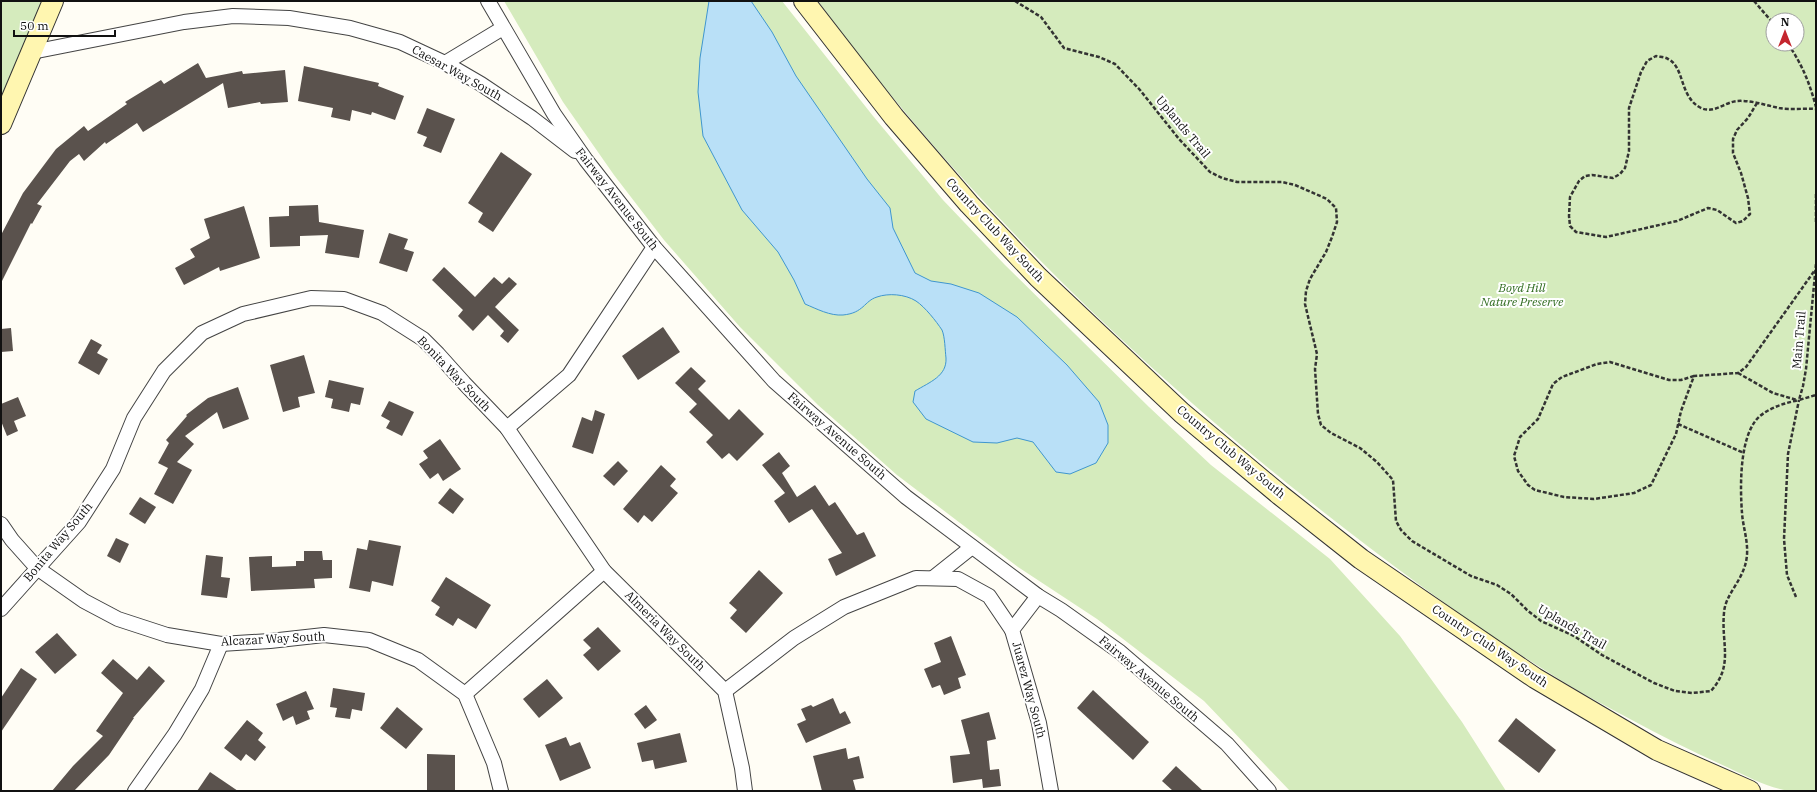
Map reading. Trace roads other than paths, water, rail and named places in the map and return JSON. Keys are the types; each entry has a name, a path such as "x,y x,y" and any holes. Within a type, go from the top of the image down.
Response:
{"street":[{"path":"1,124 53,1"},
{"name":"Fairway Avenue South","path":"488,1 554,114 586,160 654,247 774,381 906,497 1038,596 1061,610 1120,652 1227,744 1269,791"},
{"name":"Country Club Way South","path":"804,1 894,117 969,204 1038,277 1199,427 1280,495 1361,559 1535,678 1657,750 1750,791"},
{"name":"Caesar Way South","path":"32,52 184,22 233,16 289,18 350,28 400,42 481,84 532,118 586,160"},
{"path":"445,64 503,28"},
{"path":"507,428 569,376 654,247"},
{"name":"Bonita Way South","path":"1,610 79,522 113,469 134,418 164,371 202,333 243,314 311,298 344,300 382,313 423,339 507,428 604,571"},
{"name":"Alcazar Way South","path":"1,524 12,540 37,568 84,601 118,619 167,635 221,644 270,641 324,635 370,640 418,660 465,694"},
{"path":"933,578 972,547"},
{"path":"501,791 494,763 465,694 604,571"},
{"name":"Almeria Way South","path":"604,571 725,691"},
{"path":"745,791 742,768 725,691 794,638 844,607 916,578 958,579 989,596 1012,630"},
{"name":"Juarez Way South","path":"1038,596 1012,630 1039,723 1051,791"},
{"path":"135,791 175,734 198,695 221,644"}],"water":[{"path":"709,1 751,1 772,32 796,76 867,179 890,208 893,228 915,273 931,281 951,284 979,293 1017,317 1067,365 1099,402 1108,425 1108,443 1096,463 1070,474 1056,472 1033,442 1017,438 997,443 973,442 926,419 913,402 915,391 941,374 946,364 946,358 942,330 927,310 916,301 902,296 881,296 869,301 855,312 843,315 828,313 805,304 794,280 778,252 742,210 703,136 698,92 700,58"}],"park label":[{"name":"Boyd Hill Nature Preserve","path":"1522,295"}]}
